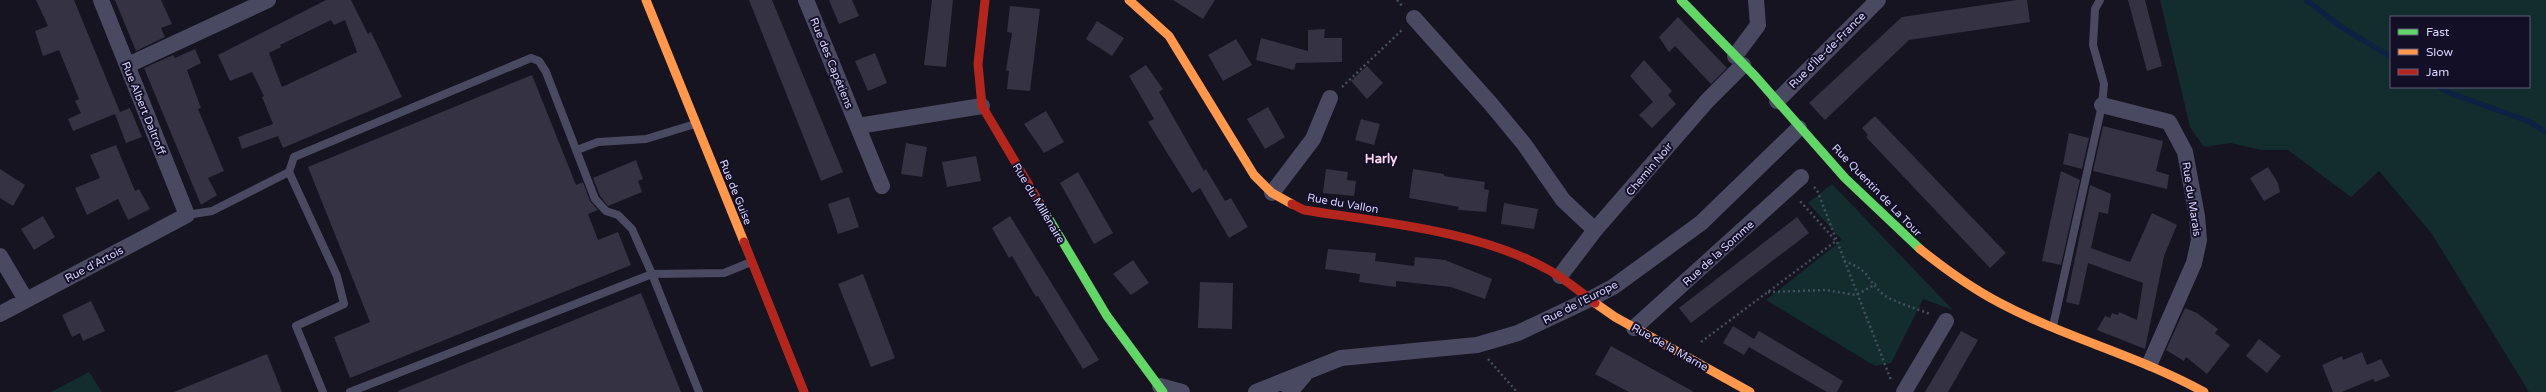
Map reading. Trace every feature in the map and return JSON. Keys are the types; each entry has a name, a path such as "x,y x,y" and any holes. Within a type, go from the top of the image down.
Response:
{"street":[{"name":"Rue Albert Daltroff","path":"102,0 188,215"},
{"path":"128,66 268,0"},
{"name":"Rue de Guise","path":"646,0 804,392"},
{"name":"Rue des Capétiens","path":"806,0 882,186"},
{"name":"Rue du Millénaire","path":"985,0 978,64 982,106 1107,316 1161,389 1182,392"},
{"name":"Rue du Vallon","path":"1129,0 1169,36 1254,175 1272,193 1304,210 1451,234 1522,258 1560,276 1592,298"},
{"name":"Rue Quentin de La Tour","path":"1681,0 1777,101 1799,128 1878,212 1918,249 1974,288 2053,326 2150,363 2204,392"},
{"name":"Chemin Noir","path":"1560,276 1595,230 1739,61 1758,25 1756,0"},
{"name":"Rue d'Île-de-France","path":"1777,101 1878,0"},
{"path":"1414,18 1500,115 1563,200 1595,230"},
{"path":"1272,193 1313,139 1330,98"},
{"name":"Rue du Marais","path":"2102,105 2169,122 2185,152 2197,216 2199,240 2194,263 2150,363"},
{"path":"858,126 982,106"},
{"name":"Rue de l'Europe","path":"1256,392 1310,369 1341,358 1362,354 1477,345 1518,333 1592,298 1612,287 1701,223 1799,128"},
{"name":"Rue de la Somme","path":"1634,328 1801,177"},
{"name":"Rue d'Artois","path":"0,314 188,215"},
{"path":"0,256 26,300"},
{"name":"Rue de la Marne","path":"1592,298 1634,328 1750,392"},
{"path":"1899,388 1946,321"},
{"name":"Rue de l'Europe","path":"1290,392 1310,369"}],"lane":[{"path":"2053,326 2102,105 2104,84 2093,45 2095,9 2100,0"},
{"path":"323,392 296,326 344,304 337,276 289,172 294,156 531,58 539,61 546,72 552,92 596,199 606,211 618,215 632,229 652,274 698,392"},
{"path":"577,150 598,142 646,139 696,123"},
{"path":"188,215 212,211 289,172"},
{"path":"350,392 652,274 724,273 752,261"}],"path":[{"path":"1330,98 1414,18"},
{"path":"1801,177 1817,190 1856,295 1899,388"},
{"path":"1788,189 1836,241"},
{"path":"1684,355 1836,241"},
{"path":"1844,261 1857,266 1876,284 1884,295 1946,321"},
{"path":"1768,292 1826,290 1856,295 1876,284"},
{"path":"1477,345 1518,392"}],"green space":[{"path":"2160,0 2546,0 2546,392 2529,392 2432,234 2379,171 2351,197 2288,150 2261,150 2231,143 2204,147 2190,127"},
{"path":"1832,184 1953,310 1923,299 1891,363 1875,366 1766,300 1842,240 1808,203"},
{"path":"89,372 102,392 51,392"}],"building":[{"path":"36,0 74,0 120,112 73,131 68,119 81,113 75,101 79,99 59,50 43,56 35,31 48,26"},
{"path":"115,0 161,0 172,24 161,28 165,37 136,51"},
{"path":"326,0 351,0 368,34 371,32 402,97 283,148 278,136 242,149 238,137 273,124 262,97 264,96 252,72 230,81 218,55","holes":["331,20 334,25 345,20 357,52 282,87 269,53 281,47 280,45"]},
{"path":"749,0 772,0 843,172 821,181"},
{"path":"829,0 852,0 859,16 839,24"},
{"path":"932,0 953,0 946,67 924,65"},
{"path":"1173,0 1215,0 1203,19"},
{"path":"2017,0 2027,0 2030,22 1909,40 1825,120 1809,103 1902,17"},
{"path":"2128,0 2145,0 2162,66 2147,71"},
{"path":"1010,6 1040,9 1030,91 1007,89 1009,71 1006,70 1012,33 1007,32"},
{"path":"1678,17 1727,68 1711,84 1675,46 1669,52 1659,37"},
{"path":"1097,21 1124,38 1112,56 1086,39"},
{"path":"1325,29 1324,38 1342,38 1342,62 1296,63 1294,70 1256,60 1261,38 1308,51 1308,30"},
{"path":"1236,39 1252,65 1223,81 1208,55"},
{"path":"195,49 201,63 187,70 201,108 198,109 224,171 208,178 217,195 201,205 144,68 173,55 175,58"},
{"path":"875,53 887,83 868,91 855,61"},
{"path":"1644,60 1672,91 1668,95 1676,104 1652,128 1639,115 1653,102 1630,76"},
{"path":"1146,65 1163,89 1159,92 1204,171 1206,169 1225,201 1231,198 1248,227 1229,238 1200,188 1192,193 1148,122 1154,119 1129,76"},
{"path":"1367,66 1383,83 1367,99 1351,81"},
{"path":"532,75 576,185 583,182 590,201 598,210 588,214 598,240 618,232 631,265 350,378 334,337 370,322 308,167"},
{"path":"1268,107 1285,137 1265,149 1247,119"},
{"path":"130,108 142,137 126,143 115,114"},
{"path":"1046,111 1064,142 1044,153 1024,124"},
{"path":"1875,116 2006,253 1990,268 1866,137 1868,135 1862,128"},
{"path":"1361,119 1380,124 1374,145 1355,140"},
{"path":"2103,126 2163,141 2156,171 2169,175 2167,189 2093,171"},
{"path":"2069,133 2089,138 2082,169 2063,164"},
{"path":"906,143 927,147 922,177 901,174"},
{"path":"116,145 135,191 139,189 150,209 128,220 118,199 87,215 75,188 100,178 90,155"},
{"path":"976,156 981,181 947,187 942,162"},
{"path":"636,160 643,179 638,181 642,192 608,206 600,196 593,178"},
{"path":"2268,167 2278,183 2280,192 2264,201 2250,178"},
{"path":"0,169 25,185 13,206 0,198"},
{"path":"1326,169 1348,172 1347,180 1356,181 1354,196 1323,193"},
{"path":"1413,169 1444,174 1444,176 1485,182 1484,189 1489,190 1486,212 1458,210 1459,207 1409,198"},
{"path":"2061,171 2080,180 2061,265 2042,261"},
{"path":"1078,172 1113,233 1094,244 1060,183"},
{"path":"2090,185 2111,194 2108,214 2099,212 2091,248 2130,262 2152,213 2177,225 2164,256 2145,349 2097,330 2105,316 2110,318 2112,313 2118,315 2119,312 2137,320 2143,283 2088,263 2079,305 2066,302"},
{"path":"849,197 859,227 838,234 828,204"},
{"path":"1504,203 1538,209 1534,229 1501,224"},
{"path":"43,216 55,237 34,250 21,229"},
{"path":"1010,216 1099,360 1083,369 1038,296 1036,297 1012,256 1009,258 992,228"},
{"path":"1797,217 1809,233 1691,323 1679,308"},
{"path":"1328,249 1376,253 1375,261 1414,266 1415,257 1445,260 1492,279 1485,299 1451,287 1396,281 1396,287 1359,282 1360,274 1325,269"},
{"path":"1133,260 1149,283 1131,295 1113,274"},
{"path":"863,274 895,358 871,367 838,284"},
{"path":"1200,282 1233,283 1232,329 1198,328"},
{"path":"641,293 681,392 398,392 398,391"},
{"path":"91,301 105,331 83,341 80,333 72,337 62,315"},
{"path":"2185,308 2197,313 2218,329 2215,333 2230,345 2207,374 2186,357 2184,361 2166,350"},
{"path":"1733,326 1754,339 1759,331 1843,381 1837,392 1827,392 1749,347 1744,355 1723,343"},
{"path":"1961,331 1978,340 1948,392 1925,392"},
{"path":"2259,339 2281,356 2267,373 2246,356"},
{"path":"1611,346 1694,392 1629,392 1595,374"},
{"path":"2362,352 2367,365 2381,359 2390,376 2375,382 2373,379 2342,392 2333,392 2322,365 2342,356 2343,360"},
{"path":"267,354 282,392 174,392"}],"waterway":[{"path":"2306,0 2343,28 2390,56"},
{"path":"2442,88 2450,93 2528,121 2546,132"}],"traffic: fast":[{"path":"1681,0 1755,76 1845,178 1920,249"},
{"path":"1039,202 1107,316 1163,392"}],"traffic: slow":[{"path":"646,0 744,242"},
{"path":"1129,0 1169,36 1254,175 1272,193 1292,204"},
{"path":"1920,249 1958,278 2000,303 2051,327 2154,368 2204,392"},
{"path":"1595,303 1615,317 1750,392"}],"traffic: jam":[{"path":"985,0 978,64 982,106 1039,202"},
{"path":"1292,204 1304,210 1428,230 1490,245 1519,255 1545,268 1571,284 1595,303"},
{"path":"744,242 804,392"}],"district":[{"name":"Harly","path":"1381,158"}]}
